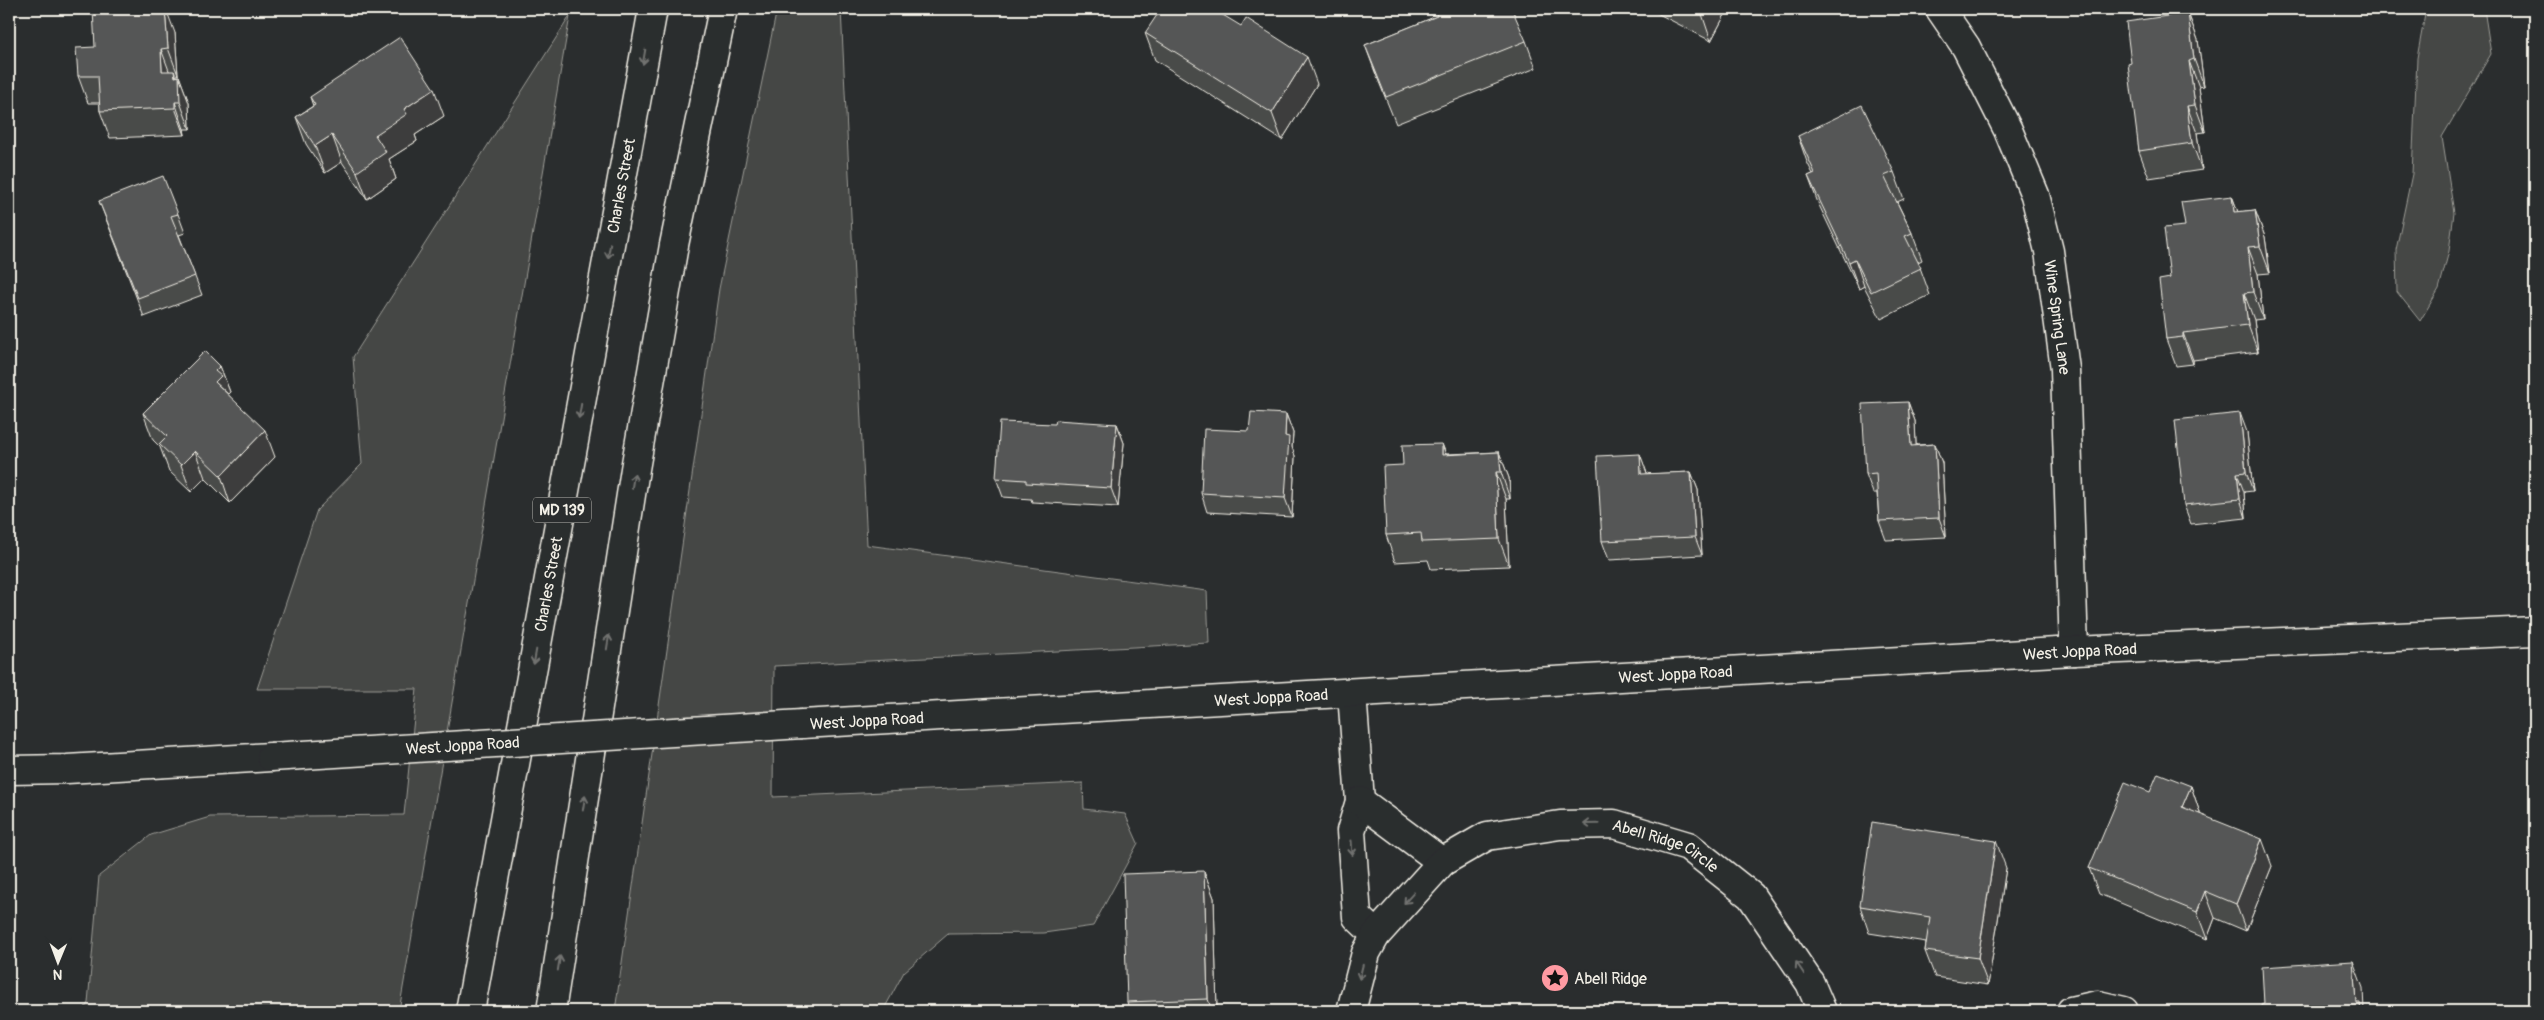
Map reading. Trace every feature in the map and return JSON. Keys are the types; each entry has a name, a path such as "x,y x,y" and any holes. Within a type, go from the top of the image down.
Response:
{"street":[{"name":"Charles Street","path":"470,1011 652,9"},
{"path":"551,1011 635,468 674,245 723,9"},
{"name":"Wine Spring Lane","path":"1940,9 1966,48 2008,130 2035,195 2049,251 2066,369 2074,650"},
{"name":"West Joppa Road","path":"9,770 67,769 2074,650 2535,631"},
{"path":"1352,693 1360,801 1351,831 1357,917 1376,934"},
{"path":"1360,801 1442,862"},
{"name":"Abell Ridge Circle","path":"1351,1011 1366,953 1376,934 1442,862 1487,836 1560,825 1614,824 1688,846 1751,896 1810,983 1822,1011"},
{"path":"2071,1011 2098,1005 2124,1011"}],"shaded area":[{"path":"777,9 841,9 867,545 1207,591 1209,643 774,666 773,797 1083,783 1084,809 1125,814 1138,843 1093,926 1044,933 948,934 904,972 883,1011 615,1011 719,289"},
{"path":"2426,9 2484,9 2491,54 2442,137 2454,213 2449,251 2439,289 2420,321 2397,292 2396,250 2412,174 2417,58"},
{"path":"570,16 399,1011 83,1011 88,1003 99,876 151,835 210,817 404,815 417,689 257,689 317,510 362,464 353,357"}],"building":[{"path":"165,9 168,48 161,49 162,71 174,71 175,77 179,76 180,102 175,102 175,108 100,111 98,76 78,76 76,48 95,47 93,10"},
{"path":"1161,9 1213,9 1241,26 1246,18 1307,57 1272,113 1145,33"},
{"path":"1434,9 1512,9 1526,41 1386,97 1365,45 1437,16"},
{"path":"1691,9 1704,9 1702,14"},
{"path":"2188,13 2194,59 2189,61 2195,105 2187,106 2192,143 2139,151 2128,64 2131,63 2126,22"},
{"path":"400,37 434,89 404,109 407,114 375,135 386,152 357,172 332,135 315,146 296,117 315,105 310,97"},
{"path":"1862,105 1894,172 1884,176 1912,233 1905,236 1921,268 1871,292 1855,259 1849,262 1808,176 1815,173 1798,136"},
{"path":"163,176 178,214 171,216 195,276 138,298 99,201"},
{"path":"2232,196 2234,212 2255,210 2260,246 2248,247 2253,292 2244,293 2248,325 2183,333 2183,337 2166,339 2159,280 2170,278 2164,228 2185,226 2181,202"},
{"path":"205,351 220,366 215,371 221,376 215,382 265,430 221,476 195,451 181,465 159,444 167,436 143,413"},
{"path":"1908,402 1911,446 1935,444 1939,518 1879,521 1876,473 1866,474 1862,404"},
{"path":"1251,412 1286,414 1285,436 1289,437 1285,498 1201,493 1204,429 1249,431"},
{"path":"2240,413 2246,472 2237,473 2240,499 2184,505 2175,420"},
{"path":"1056,420 1117,424 1111,488 1026,483 1026,480 996,478 1000,422 1055,424"},
{"path":"1442,444 1442,455 1499,452 1501,472 1496,472 1499,539 1422,542 1421,533 1386,535 1383,466 1403,465 1402,445"},
{"path":"1640,454 1641,474 1691,472 1695,537 1602,541 1597,456"},
{"path":"2158,773 2191,786 2182,807 2262,839 2236,904 2205,891 2197,912 2089,868 2125,782 2150,792"},
{"path":"1872,822 1996,841 1978,958 1925,951 1930,917 1860,906"},
{"path":"1204,871 1208,999 1127,1002 1123,874"},
{"path":"2353,961 2356,1003 2360,1003 2361,1011 2262,1011 2261,1005 2264,1004 2262,967"}],"place":[{"name":"Abell Ridge","path":"1555,978"}]}
